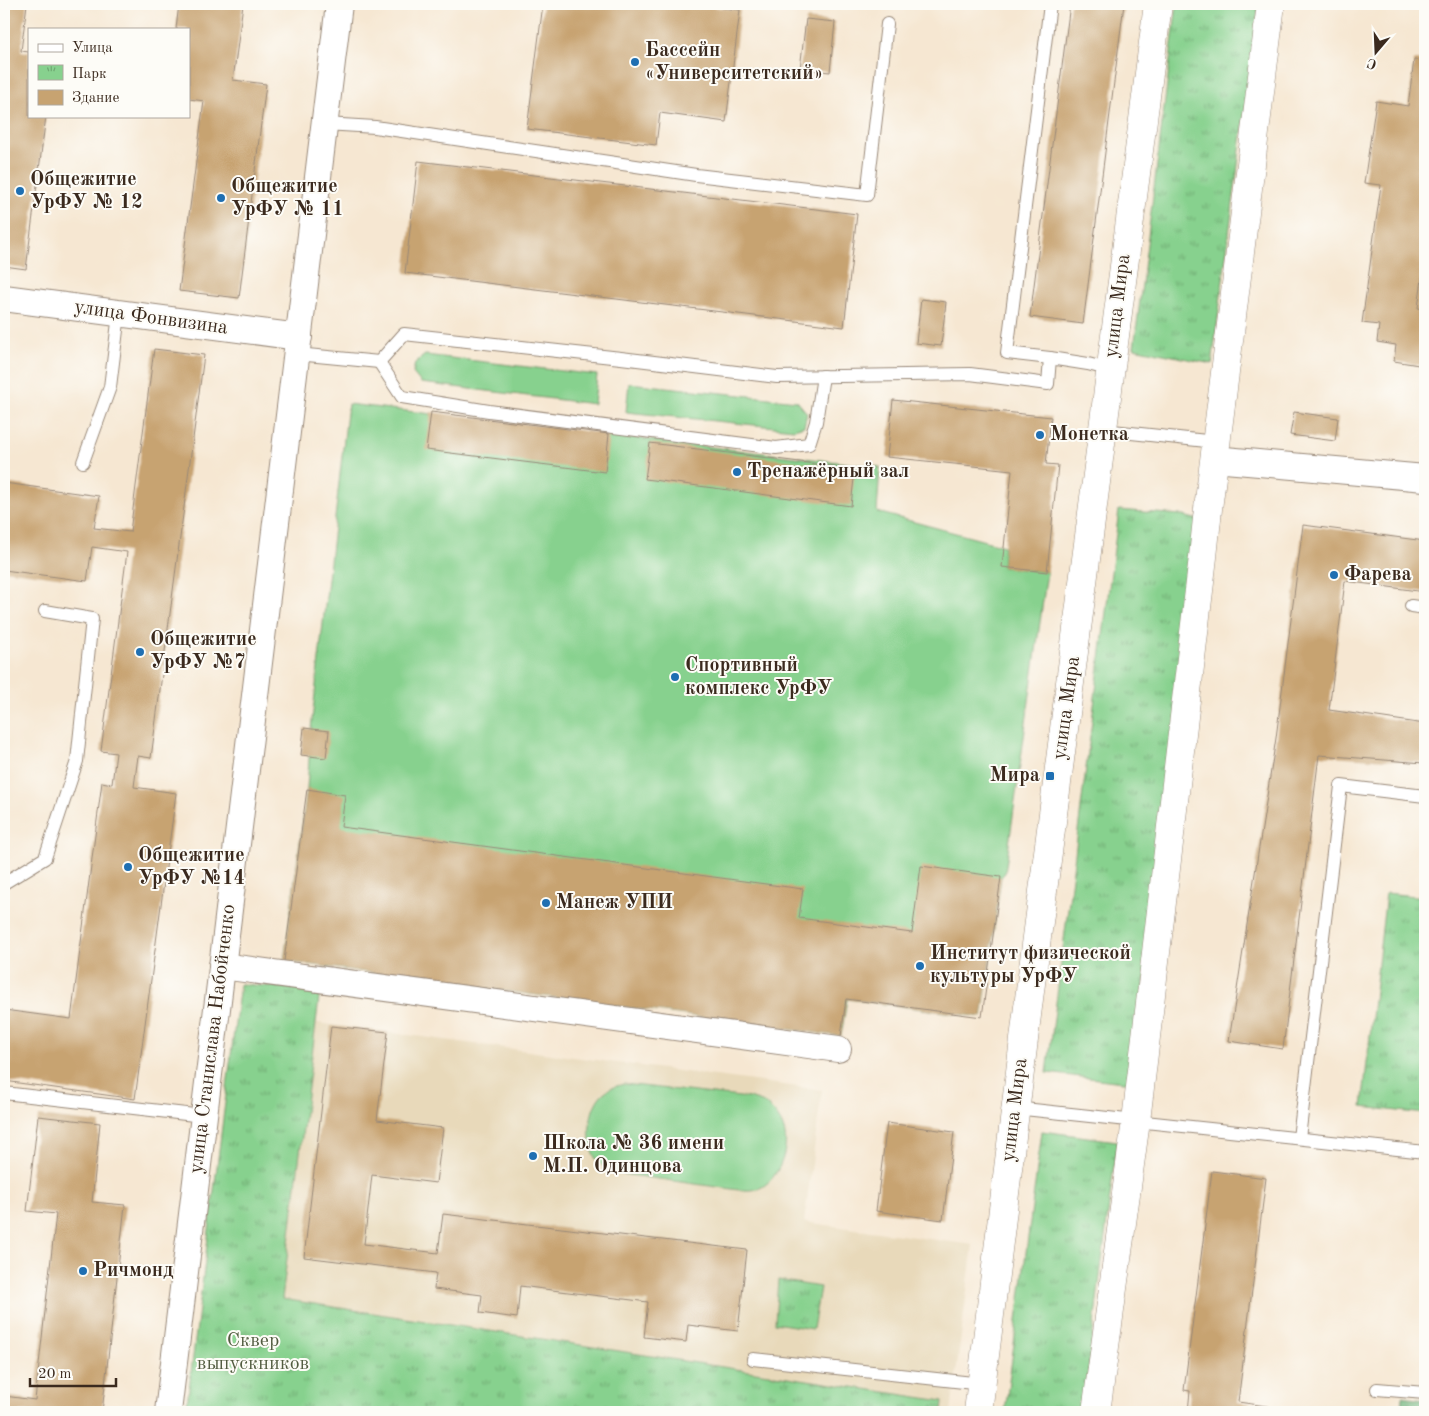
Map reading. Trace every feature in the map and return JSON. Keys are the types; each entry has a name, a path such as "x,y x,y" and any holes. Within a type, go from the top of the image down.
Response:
{"street":[{"name":"улица Станислава Набойченко","path":"168,1412 339,4"},
{"name":"улица Мира","path":"978,1412 1015,1108 1158,4"},
{"path":"1096,1412 1136,1121 1215,450 1272,4"},
{"name":"улица Фонвизина","path":"4,298 119,314 298,346"},
{"path":"1215,450 1425,478"},
{"path":"222,966 838,1049"}],"lane":[{"path":"1050,4 1007,353 1088,364 1110,370"},
{"path":"325,124 375,127 696,175 867,195 887,24"},
{"path":"82,462 110,387 119,314"},
{"path":"379,362 404,334 777,377 970,374 1048,384 1050,358"},
{"path":"298,346 379,362 402,396 488,412 776,448 809,444 816,422 823,376"},
{"path":"1103,430 1215,450"},
{"path":"1411,606 1425,608"},
{"path":"4,883 45,858 77,760 92,619 45,610"},
{"path":"1298,1138 1341,786 1425,796"},
{"path":"4,1092 204,1116"},
{"path":"1015,1108 1425,1152"},
{"path":"753,1359 982,1384"},
{"path":"1376,1389 1425,1393"}],"shaded area":[{"name":"Школа № 36 имени М.П. Одинцова","path":"272,1017 822,1090 804,1222 973,1245 951,1412 219,1412"}],"green space":[{"path":"1177,4 1259,4 1212,364 1134,348"},
{"path":"425,355 597,375 594,404 421,383 413,373 415,363"},
{"path":"629,383 797,401 807,413 804,426 794,429 626,412"},
{"name":"Спортивный комплекс УрФУ","path":"348,404 880,467 877,512 1004,546 1002,567 1047,572 1005,873 1001,877 982,1017 847,999 841,1036 284,961 307,789 311,729"},
{"path":"1119,510 1180,515 1202,521 1132,1083 1047,1073"},
{"path":"1386,893 1425,897 1425,1114 1362,1107"},
{"name":"Сквер выпускников","path":"240,984 320,990 282,1299 943,1401 942,1412 186,1412"},
{"path":"624,1084 749,1098 765,1104 776,1115 784,1131 786,1142 781,1164 768,1183 754,1190 739,1190 615,1173 607,1169 596,1159 590,1143 592,1114 595,1104 606,1091"},
{"path":"1042,1131 1117,1141 1083,1412 1005,1412"},
{"path":"778,1280 820,1287 813,1329 775,1323"},
{"path":"1402,1396 1425,1399 1425,1412 1401,1412"}],"building":[{"name":"Общежитие УрФУ № 12","path":"4,4 27,4 21,51 28,52 28,118 46,118 26,269 4,266"},
{"name":"Общежитие УрФУ № 11","path":"179,4 243,4 233,80 266,84 239,298 179,291 204,101 190,99 190,28 176,28"},
{"name":"Бассейн «Университетский»","path":"543,4 689,4 740,10 726,122 660,113 656,145 527,129"},
{"path":"1070,4 1124,4 1083,324 1030,317"},
{"path":"806,19 835,22 830,72 800,69"},
{"path":"1414,60 1425,61 1425,157 1421,189 1425,189 1425,257 1418,308 1425,309 1425,366 1394,361 1396,345 1377,342 1379,325 1362,323 1381,185 1364,183 1376,101 1408,106"},
{"path":"418,161 857,214 844,327 405,273"},
{"path":"921,299 946,302 941,346 916,343"},
{"path":"154,349 204,355 151,758 138,756 134,787 176,793 135,1099 4,1081 4,1010 71,1019 102,782 112,784 116,753 101,751 127,552 92,547 87,581 4,570 4,483 99,496 94,528 130,532"},
{"path":"893,400 1051,417 1046,464 1058,465 1047,572 1002,567 1012,470 887,457"},
{"path":"431,412 609,434 605,472 426,450"},
{"path":"1294,412 1338,418 1335,441 1290,435"},
{"name":"Тренажёрный зал","path":"650,443 855,469 851,506 645,479"},
{"path":"1303,525 1425,541 1425,592 1345,581 1329,710 1425,724 1425,757 1424,763 1319,755 1283,1049 1229,1041 1276,738"},
{"path":"304,728 329,731 326,758 301,755"},
{"name":"Манеж УПИ","path":"307,789 345,795 341,827 803,889 799,918 904,932 912,933 921,866 1001,877 982,1017 846,999 841,1036 284,961"},
{"path":"331,1026 388,1032 377,1120 443,1128 436,1183 372,1175 364,1244 438,1253 443,1214 747,1250 738,1331 688,1325 686,1342 644,1337 648,1302 520,1286 517,1318 480,1313 482,1295 434,1289 436,1273 304,1257"},
{"name":"Ричмонд","path":"38,1116 100,1123 92,1202 125,1205 102,1412 4,1412 4,1396 35,1400 56,1214 27,1211"},
{"path":"887,1123 954,1132 943,1220 876,1211"},
{"path":"1212,1171 1266,1178 1238,1402 1308,1412 1188,1412 1190,1391 1184,1390"}],"place":[{"name":"Бассейн «Университетский»","path":"635,62"},
{"name":"Общежитие УрФУ № 12","path":"20,191"},
{"name":"Общежитие УрФУ № 11","path":"221,198"},
{"name":"Монетка","path":"1040,435"},
{"name":"Тренажёрный зал","path":"737,472"},
{"name":"Фарева","path":"1334,575"},
{"name":"Общежитие УрФУ №7","path":"140,652"},
{"name":"Спортивный комплекс УрФУ","path":"675,677"},
{"name":"Мира","path":"1050,776"},
{"name":"Общежитие УрФУ №14","path":"128,867"},
{"name":"Манеж УПИ","path":"546,903"},
{"name":"Институт физической культуры УрФУ","path":"920,966"},
{"name":"Школа № 36 имени М.П. Одинцова","path":"533,1156"},
{"name":"Ричмонд","path":"83,1271"}]}
